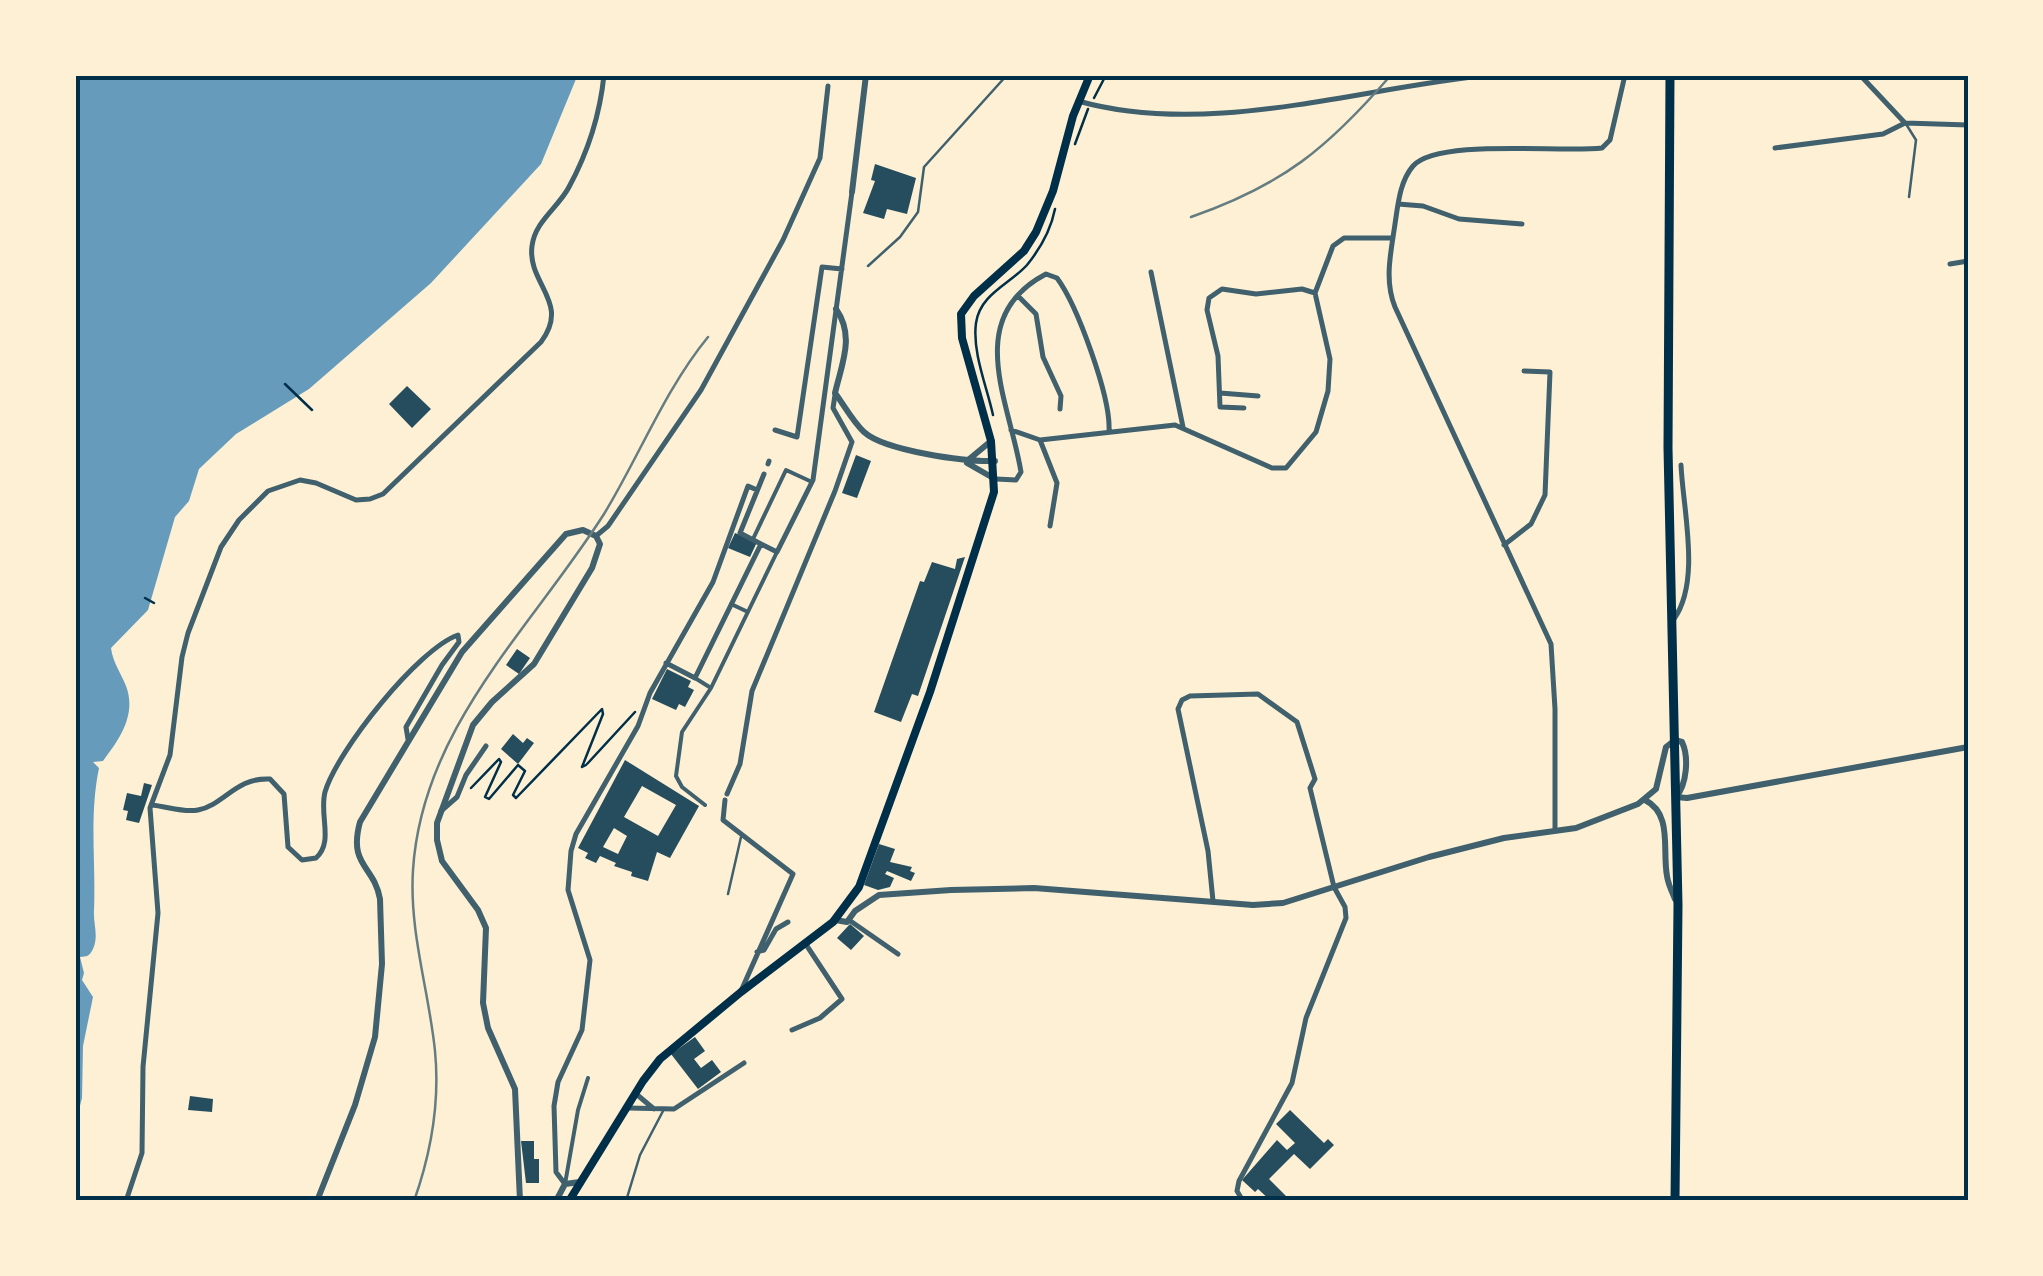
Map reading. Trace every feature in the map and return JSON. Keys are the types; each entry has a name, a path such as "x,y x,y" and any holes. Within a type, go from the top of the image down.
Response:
{"main road":[{"path":"569,1201 660,1060 740,992 835,920 859,887 930,692 990,510 996,479 991,442 961,334 961,314 974,296 1024,251 1036,232 1090,75"},
{"path":"1670,75 1668,448 1678,905 1675,1201"}],"street":[{"path":"126,1201 142,1153 143,1072 158,914 150,805 170,755 186,641 215,560 230,533 264,494 293,481 316,483 352,500 380,496 541,342 550,327 552,312 535,268 532,246 541,223 565,194 591,136 604,75"},
{"path":"706,805 677,780 682,732 711,688 812,482 866,75"},
{"path":"1078,101 1201,116 1490,75"},
{"path":"1555,832 1553,654 1392,300 1388,274 1398,204 1408,173 1417,162 1428,156 1464,150 1605,147 1611,138 1625,75"},
{"path":"1860,75 1905,123"},
{"path":"596,536 608,526 701,390 782,240 821,153 828,86"},
{"path":"1775,148 1886,133 1905,123 1968,125"},
{"path":"1398,204 1422,206 1460,220 1522,224"},
{"path":"1011,430 1040,440 1170,425 1281,470 1292,463 1316,432 1327,396 1330,359 1315,293 1338,240 1393,238"},
{"path":"1950,264 1968,261"},
{"path":"774,430 797,437 822,267 842,269"},
{"path":"1151,272 1184,428"},
{"path":"966,462 996,479 1016,480 1021,475 1003,399 998,343 1003,316 1018,296 1046,274 1062,284 1107,400 1109,431"},
{"path":"1244,408 1220,407 1218,356 1207,310 1212,296 1226,289 1261,294 1298,288 1315,293"},
{"path":"1018,296 1036,314 1042,352 1061,396 1060,410"},
{"path":"723,820 726,797 740,764 752,691 836,491 852,442 833,408 848,334 846,322 836,309"},
{"path":"1504,545 1534,520 1546,486 1550,372 1524,370"},
{"path":"836,393 864,432 897,446 966,462 994,461"},
{"path":"1220,393 1258,396"},
{"path":"1040,440 1057,483 1050,526"},
{"path":"966,462 991,442"},
{"path":"1672,622 1683,604 1689,570 1681,465"},
{"path":"753,539 786,470 812,482"},
{"path":"764,474 740,533 778,552"},
{"path":"565,1184 556,1172 554,1106 558,1082 582,1030 590,960 568,890 570,855 576,834 713,582 748,486 757,490"},
{"path":"317,1201 360,1093 380,1005 380,899 378,888 358,858 358,831 365,813 475,635 566,534 577,529 596,536"},
{"path":"520,1201 515,1089 488,1028 483,1003 486,931 478,910 440,856 438,812 472,726 534,664 592,568 600,548 596,536"},
{"path":"695,678 761,544"},
{"path":"730,604 748,612"},
{"path":"150,805 199,810 234,788 270,779 281,788 284,798 288,847 300,859 313,860 325,846 326,787 352,740 417,665 458,635 459,642 406,727 408,739"},
{"path":"666,663 711,688"},
{"path":"1214,901 1208,851 1178,712 1185,698 1258,694 1298,722 1315,779 1310,788 1334,887 1345,907 1343,928 1306,1018 1292,1083 1238,1186 1243,1201"},
{"path":"849,920 876,896 936,891 1034,888 1272,905 1428,857 1504,838 1582,826 1642,802 1658,786 1667,745 1675,740"},
{"path":"438,812 457,798 466,775 486,746"},
{"path":"1676,797 1704,797 1968,747"},
{"path":"1642,802 1655,806 1662,818 1667,875 1678,905"},
{"path":"716,815 794,874 740,992"},
{"path":"835,920 849,920 898,954"},
{"path":"757,952 764,950 776,929 788,922"},
{"path":"792,1030 820,1018 842,999 805,944"},
{"path":"626,1108 663,1111 678,1107 744,1062"},
{"path":"556,1201 565,1184 588,1078"},
{"path":"636,1093 654,1109"},
{"path":"643,1111 646,1103"},
{"path":"565,1184 581,1181"}],"lane":[{"path":"868,266 900,238 918,212 924,167 1008,75"},
{"path":"1905,123 1916,140 1909,197"},
{"path":"728,894 742,834"},
{"path":"626,1201 640,1155 663,1111"}],"path":[{"path":"1070,155 1106,75"},
{"path":"995,424 976,334 978,316 992,293 1027,264 1052,222 1057,202"},
{"path":"285,384 312,410"},
{"path":"145,598 154,603"},
{"path":"468,786 472,788 499,759 485,798 489,799 518,765 525,771 512,795 516,798 602,709 582,764 586,768 589,758 647,702"}],"water":[{"path":"75,75 574,75 576,79 541,164 431,283 309,389 236,434 199,469 189,501 175,517 148,610 111,648 126,686 129,707 115,744 103,761 93,762 99,768 94,821 96,939 90,953 80,957 82,980 93,997 83,1046 82,1098 75,1125"}],"building":[{"path":"875,164 916,178 907,214 887,209 884,219 863,213 875,181 871,180"},
{"path":"407,386 431,409 412,428 389,404"},
{"path":"856,455 871,461 857,498 842,493"},
{"path":"735,533 757,542 750,557 728,548"},
{"path":"965,557 918,696 912,694 901,722 874,712 920,581 924,582 932,562 955,569 957,559"},
{"path":"517,649 530,658 519,674 506,665"},
{"path":"667,669 691,681 688,687 694,690 685,707 679,704 676,710 652,699"},
{"path":"513,734 523,743 527,738 534,743 518,764 501,749"},
{"path":"625,760 699,806 670,858 657,852 648,881 631,876 632,872 600,856 596,863 585,858 588,853 578,848","holes":["642,786 676,805 658,836 624,817","614,828 627,836 618,854 603,847"]},
{"path":"144,783 152,785 139,823 126,820 128,811 123,810 127,793 141,796"},
{"path":"879,844 895,849 890,862 912,867 910,871 915,873 911,881 887,871 885,874 894,878 890,887 878,890 864,885"},
{"path":"850,924 864,936 851,950 837,938"},
{"path":"695,1037 705,1051 694,1059 701,1068 712,1060 721,1072 698,1089 671,1054"},
{"path":"190,1096 213,1099 212,1112 188,1110"},
{"path":"1290,1110 1324,1143 1328,1139 1334,1145 1310,1169 1294,1154 1269,1179 1286,1196 1281,1201 1271,1201 1242,1180 1277,1140 1287,1150 1295,1143 1276,1124"},
{"path":"521,1141 534,1141 539,1183 526,1183"}],"railway":[{"path":"1191,217 1252,192 1302,161 1346,123 1391,75"},
{"path":"414,1201 433,1127 436,1070 414,916 413,870 421,818 436,770 484,682 604,514 665,401 708,337"}]}
